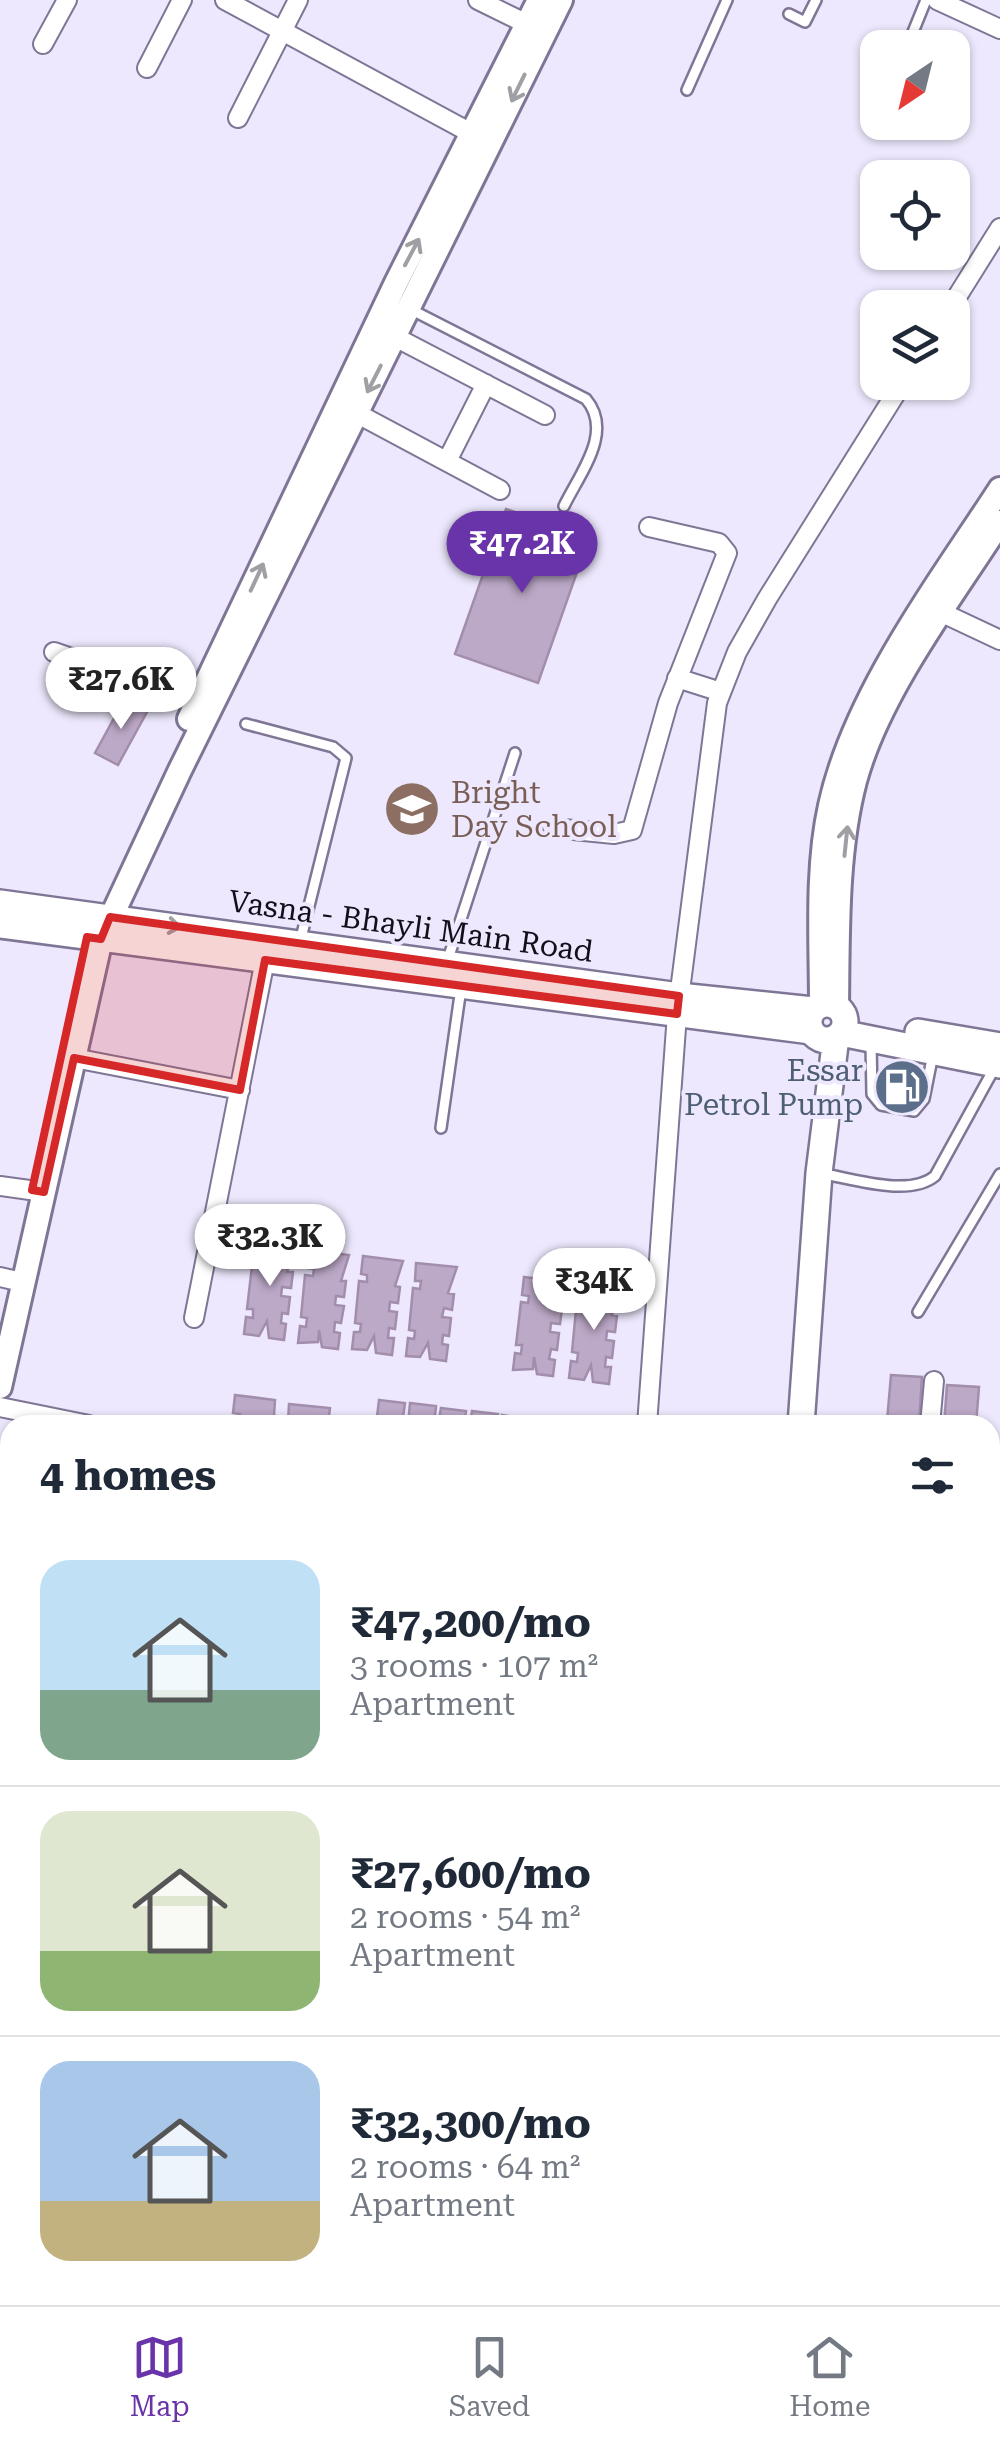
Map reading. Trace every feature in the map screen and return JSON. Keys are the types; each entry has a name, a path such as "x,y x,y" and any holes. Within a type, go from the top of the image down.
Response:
{"main road":[{"name":"Vasna - Bhayli Main Road","path":"0,903 266,960 454,975 828,1023 999,1059"},
{"name":"Vasna - Bhayli Main Road","path":"0,925 99,927 300,944 454,975"},
{"name":"Vasna - Bhayli Main Road","path":"828,1023 871,1039 934,1052 999,1059"},
{"path":"803,1415 828,1023"},
{"path":"788,1415 828,1023"}],"street":[{"path":"43,44 67,0"},
{"path":"148,68 182,0"},
{"path":"226,0 483,140"},
{"path":"238,118 298,0"},
{"path":"478,0 527,24"},
{"path":"483,140 538,0"},
{"path":"3,1343 99,927 398,304 560,0"},
{"path":"937,0 1000,28"},
{"path":"961,290 1000,228"},
{"path":"205,704 395,337 398,304"},
{"path":"395,337 545,415"},
{"path":"447,461 486,384"},
{"path":"649,1415 678,1005 705,766 721,692 767,599 892,400"},
{"path":"356,412 500,490"},
{"path":"934,609 1000,489"},
{"path":"828,1023 828,810 838,776 876,691 1000,522"},
{"path":"553,828 614,834 632,830 678,678 727,554 718,543 649,527"},
{"path":"934,609 1000,640"},
{"path":"54,652 205,704"},
{"path":"678,678 721,692"},
{"path":"0,1386 6,1284 38,1191 74,1058 99,927"},
{"path":"194,1318 266,960"},
{"path":"74,1058 240,1090"},
{"path":"0,1186 38,1191"},
{"path":"931,1415 934,1381"},
{"path":"0,1407 40,1415"}],"lane":[{"path":"687,90 728,0"},
{"path":"789,14 805,22 816,0"},
{"path":"914,30 926,0"},
{"path":"398,304 586,400 598,413 600,430 564,506"},
{"path":"246,724 333,747 346,758 300,944"},
{"path":"441,1128 454,975 515,752"},
{"path":"871,1039 872,1094 881,1105 914,1111 924,1099 934,1052"},
{"path":"819,1173 910,1186 926,1184 935,1176 999,1059"},
{"path":"918,1312 1000,1174"}],"highlighted area":[{"path":"110,917 679,996 677,1014 265,960 240,1090 74,1058 44,1192 32,1190 87,937 101,939"}],"building":[{"path":"506,509 589,538 538,683 455,654"},
{"path":"124,700 147,712 118,765 95,753"},
{"path":"255,1241 296,1246 287,1272 293,1272 291,1288 282,1287 281,1296 290,1297 288,1314 282,1313 281,1323 286,1324 284,1340 269,1338 267,1321 259,1336 244,1334 246,1317 253,1318 253,1309 247,1309 252,1266 259,1267 260,1260 253,1259"},
{"path":"309,1250 349,1255 341,1281 346,1281 344,1297 336,1296 335,1305 344,1306 341,1323 335,1322 334,1332 340,1333 338,1349 322,1347 319,1330 318,1342 298,1343 300,1326 306,1327 307,1318 301,1317 305,1275 313,1276 314,1269 307,1268"},
{"path":"363,1256 403,1261 395,1286 400,1287 398,1303 390,1302 389,1311 397,1312 395,1329 389,1328 388,1338 394,1338 392,1355 376,1353 374,1336 367,1350 352,1349 354,1332 360,1332 361,1324 355,1323 359,1281 367,1282 367,1275 361,1274"},
{"path":"416,1263 457,1267 448,1293 454,1294 452,1310 444,1308 442,1317 451,1318 449,1336 443,1335 442,1344 448,1345 446,1361 430,1359 428,1343 420,1357 406,1356 408,1338 414,1339 415,1331 409,1330 413,1288 420,1289 421,1281 415,1281"},
{"path":"524,1277 564,1282 556,1308 562,1309 560,1324 551,1323 550,1332 559,1333 557,1350 551,1349 549,1359 555,1360 553,1376 537,1374 534,1357 533,1369 513,1370 515,1353 521,1354 522,1345 516,1345 521,1302 528,1303 529,1296 522,1295"},
{"path":"580,1285 620,1290 612,1315 617,1316 615,1332 607,1331 606,1340 614,1341 612,1358 606,1357 605,1367 611,1367 609,1384 593,1382 591,1365 584,1380 569,1378 571,1361 577,1362 578,1353 572,1352 576,1310 584,1311 584,1304 578,1303"},
{"path":"891,1375 922,1377 920,1415 888,1415"},
{"path":"947,1385 979,1387 977,1415 945,1415"},
{"path":"235,1395 275,1400 274,1415 233,1413"},
{"path":"379,1400 405,1403 403,1415 377,1415"},
{"path":"410,1403 436,1406 435,1415 409,1415"},
{"path":"289,1404 330,1408 329,1415 288,1415"},
{"path":"441,1408 466,1411 465,1415 440,1415"},
{"path":"472,1411 498,1414 498,1415 471,1415"}],"place":[{"name":"Bright Day School","path":"412,809"},
{"name":"Essar Petrol Pump","path":"902,1087"}]}
